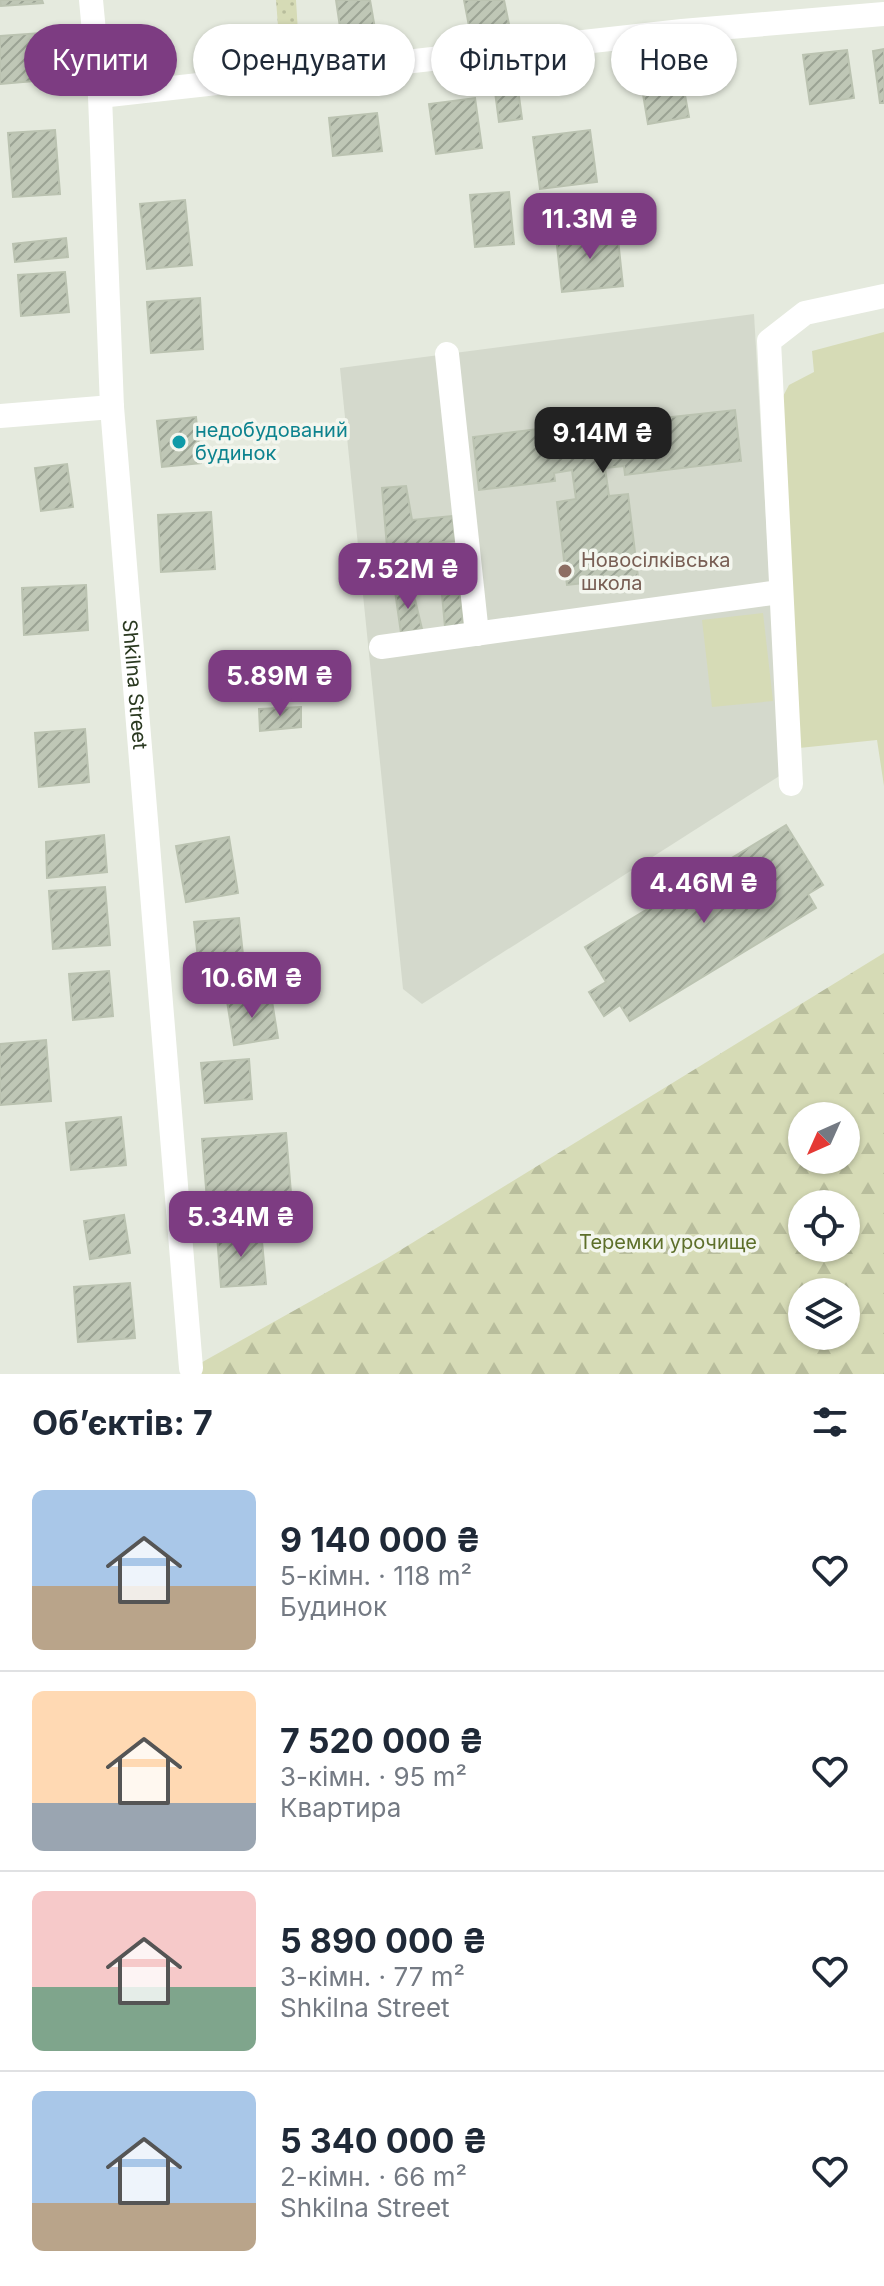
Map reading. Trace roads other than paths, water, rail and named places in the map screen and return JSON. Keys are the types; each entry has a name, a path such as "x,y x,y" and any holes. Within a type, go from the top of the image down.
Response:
{"street":[{"name":"Shkilna Street","path":"91,0 93,24"},
{"path":"177,87 682,31 884,14"},
{"name":"Shkilna Street","path":"100,96 112,407 191,1368"},
{"path":"791,784 769,341 805,313 884,296"},
{"path":"447,354 477,634"},
{"path":"0,416 112,407"},
{"path":"381,647 780,592"}],"place":[{"name":"недобудований будинок","path":"179,442"},
{"name":"Новосілківська школа","path":"565,571"}],"park label":[{"name":"Теремки урочище","path":"668,1242"}]}
